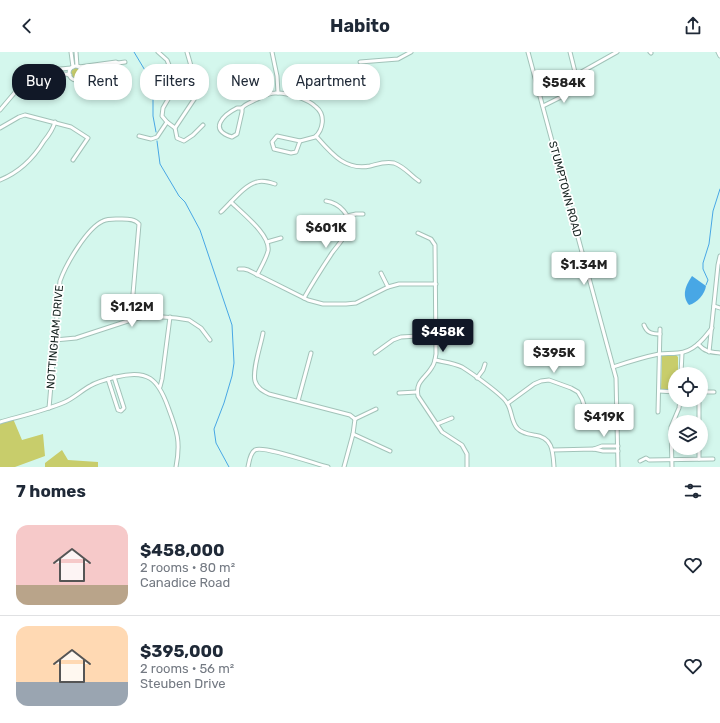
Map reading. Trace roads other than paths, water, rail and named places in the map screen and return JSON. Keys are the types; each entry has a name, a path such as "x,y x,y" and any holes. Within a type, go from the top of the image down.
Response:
{"street":[{"path":"70,75 72,67 71,52"},
{"path":"76,52 78,64"},
{"path":"158,52 167,60 175,85 163,108 162,116 175,128 177,138 184,141 190,138 203,125"},
{"path":"175,128 197,95 198,90 188,52"},
{"path":"272,52 278,76 278,93"},
{"path":"360,62 398,59 411,52"},
{"name":"STUMPTOWN ROAD","path":"528,52 617,384 618,467"},
{"path":"543,106 579,88 570,52"},
{"path":"576,76 617,52"},
{"path":"718,52 720,56"},
{"path":"97,64 125,62"},
{"path":"66,68 72,67"},
{"path":"66,74 70,75 74,79"},
{"path":"242,108 236,136 232,137 221,132 219,125 222,119 237,108 242,108 266,95 278,93 292,95 313,104 319,109 322,117 322,124 316,136 308,140 300,141 277,136 272,142 273,147 277,150 294,152 297,150 300,141"},
{"path":"0,110 12,96"},
{"path":"0,128 25,115 73,128 88,138 73,160"},
{"path":"0,180 13,174 27,164 53,128 55,122"},
{"path":"139,136 151,139 157,137 167,122"},
{"path":"316,136 338,160 346,164 362,167 385,162 394,164 403,167 418,182"},
{"path":"221,212 247,186 262,181 275,184"},
{"path":"304,298 317,275 346,234 348,225 347,216 335,202 326,201"},
{"path":"231,202 260,231 267,242 268,253 257,275"},
{"path":"347,216 362,214"},
{"name":"NOTTINGHAM DRIVE","path":"49,408 60,281 66,267 92,229 105,220 126,219 138,222 140,225 133,300 134,319"},
{"path":"418,233 431,239 435,245 436,284 435,360 432,368 419,383 417,392 421,402 445,435 462,445 467,454 467,467"},
{"path":"267,242 281,238"},
{"path":"709,352 720,256"},
{"path":"238,269 244,268 304,298 323,304 354,304 388,287 399,284 436,284"},
{"path":"381,273 388,287"},
{"path":"714,306 720,308"},
{"path":"55,340 76,338 134,319 150,316 183,319 194,323 204,331 210,340"},
{"path":"160,387 170,317"},
{"path":"644,325 648,332 652,334 660,334"},
{"path":"613,366 660,354 682,353 691,349 703,340 712,328"},
{"path":"658,412 660,329"},
{"path":"263,333 256,370 256,383 260,388 266,392 350,415 355,419"},
{"path":"375,353 401,336 435,335"},
{"path":"698,344 703,350 720,353"},
{"path":"298,401 311,353"},
{"path":"681,367 682,353"},
{"path":"435,360 461,367 503,397 508,403 513,422 517,428 527,434 544,438 550,444 553,450 554,467"},
{"path":"477,378 483,370 485,364"},
{"path":"0,422 65,402 93,384 114,377 129,374 142,374 150,377 160,387 167,404 178,438 179,450 176,467"},
{"path":"108,379 118,410 122,411 124,408 114,377"},
{"path":"508,403 534,384 549,380 578,392 587,414"},
{"path":"659,391 668,392"},
{"path":"399,393 417,392"},
{"path":"708,392 714,392"},
{"path":"355,419 376,409"},
{"path":"436,424 452,418"},
{"path":"344,467 353,434 355,419"},
{"path":"353,434 390,451"},
{"path":"594,449 602,446 618,446"},
{"path":"248,467 252,452 260,448 328,467"},
{"path":"553,450 594,449 603,451 618,451"},
{"path":"672,455 672,467"},
{"path":"640,461 647,458 649,460 713,458"}],"water":[{"path":"692,276 706,286 700,298 689,305 685,298 685,290"}],"waterway":[{"path":"134,52 150,81 156,132"},
{"path":"157,141 160,164 179,196 185,202 200,230 232,325 234,363 232,376 214,429 216,443 229,467"},
{"path":"706,285 708,280 703,269 703,263 709,244 713,211 720,189"}]}
